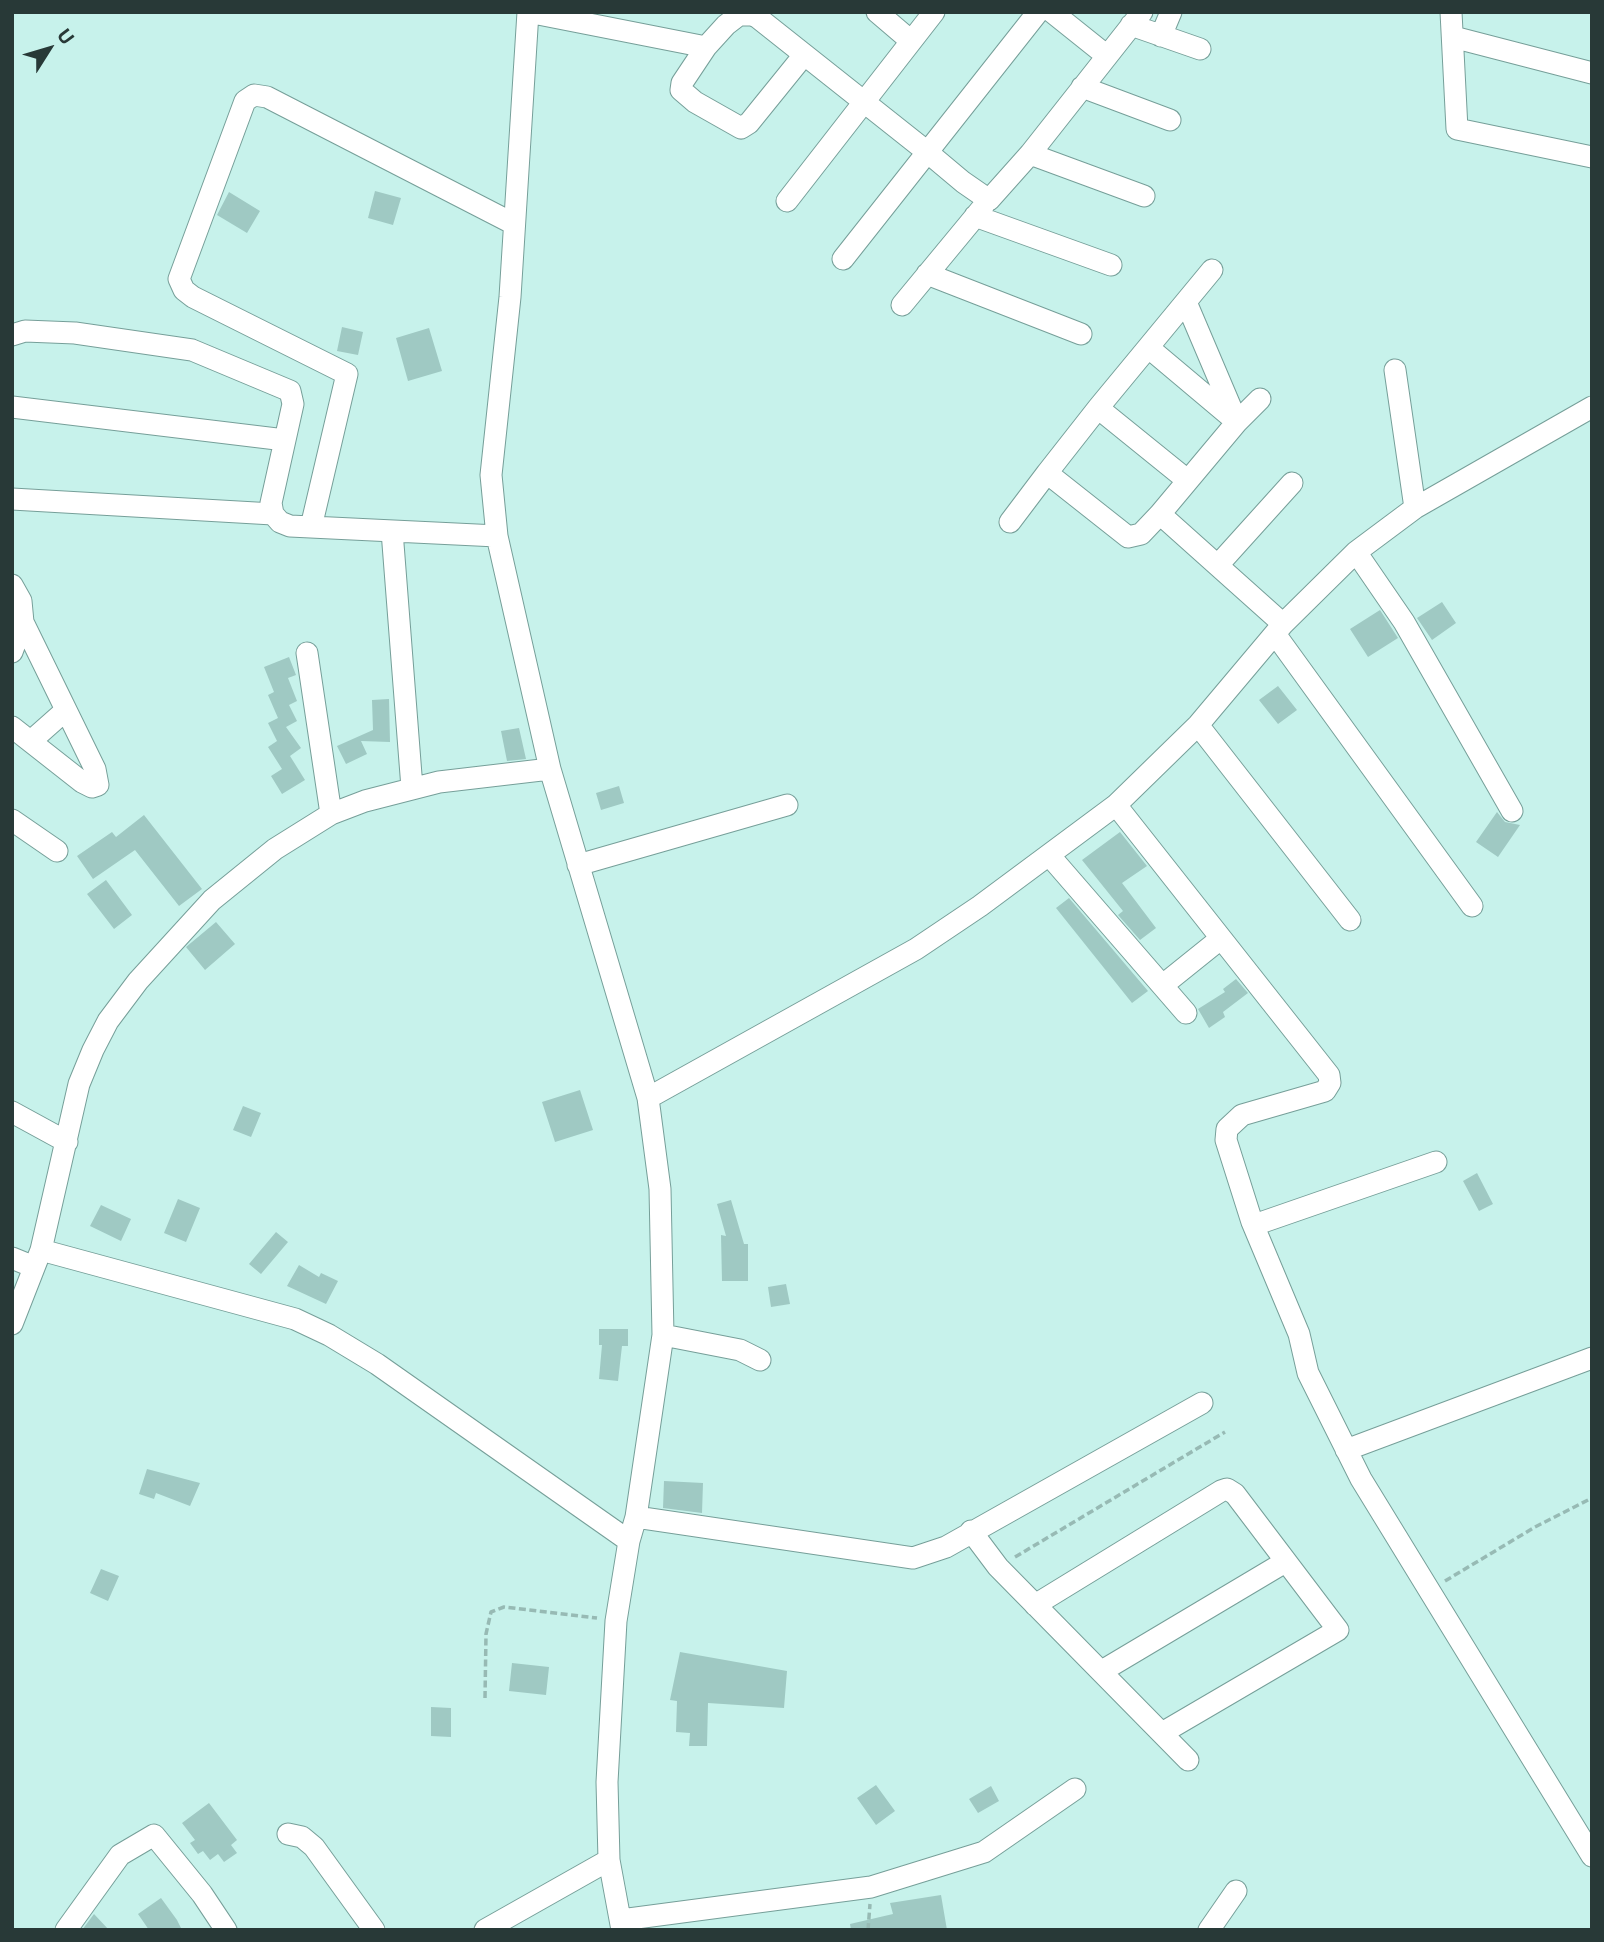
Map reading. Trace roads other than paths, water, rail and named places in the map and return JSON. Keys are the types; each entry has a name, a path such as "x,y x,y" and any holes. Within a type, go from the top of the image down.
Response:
{"street":[{"path":"706,47 528,12 510,297 492,450 491,475 497,536 550,769 648,1098 660,1189 663,1335 636,1517 629,1541 616,1620 607,1782 609,1860 622,1925 872,1887 984,1852 1075,1790"},
{"path":"877,12 911,41"},
{"path":"787,201 934,12"},
{"path":"843,260 926,151 1038,12"},
{"path":"1052,12 1107,56"},
{"path":"1161,36 1171,12"},
{"path":"1451,12 1457,129 1592,157"},
{"path":"804,55 749,123 738,128 681,90 682,83 706,47 733,19 745,13 757,18 926,151 982,208 1111,265"},
{"path":"902,305 1030,154 1136,19 1161,36 1200,49"},
{"path":"1453,37 1592,73"},
{"path":"1082,88 1170,120"},
{"path":"311,527 347,374 193,297 184,290 179,279 245,101 254,95 267,97 514,224"},
{"path":"1030,154 1144,196"},
{"path":"1010,522 1098,408 1212,270"},
{"path":"928,274 1081,334"},
{"path":"1186,302 1237,422"},
{"path":"12,335 24,331 75,333 192,350 290,391 292,404 271,502 273,514"},
{"path":"1149,348 1237,422"},
{"path":"1395,370 1415,508"},
{"path":"1047,473 1128,537 1141,534 1237,422 1261,399"},
{"path":"12,407 285,440"},
{"path":"648,1098 916,949 1049,855 1115,805 1198,725 1279,629 1356,552 1415,508 1592,407"},
{"path":"1098,408 1187,480"},
{"path":"1218,565 1292,483"},
{"path":"12,499 273,514 290,526 497,536"},
{"path":"1160,514 1218,565 1279,629 1472,906"},
{"path":"392,531 412,788"},
{"path":"1356,552 1404,622 1512,811"},
{"path":"12,585 21,601 23,622 95,769 98,785 92,787 82,782 12,727"},
{"path":"12,652 23,622"},
{"path":"307,653 331,814"},
{"path":"31,741 66,710"},
{"path":"1198,725 1350,920"},
{"path":"12,1324 38,1259 79,1084 93,1050 108,1021 138,981 212,900 275,849 331,814 412,788 470,776 550,769"},
{"path":"578,865 787,805"},
{"path":"1115,805 1330,1079 1325,1091 1242,1115 1227,1129 1226,1140 1252,1222 1299,1334 1308,1373 1346,1450 1428,1591 1592,1856"},
{"path":"12,820 57,851"},
{"path":"1049,855 1186,1013"},
{"path":"1163,985 1219,940"},
{"path":"12,1112 67,1142"},
{"path":"1252,1222 1260,1223 1436,1162"},
{"path":"12,1258 38,1259 295,1319 329,1335 377,1364 629,1541"},
{"path":"663,1335 740,1350 760,1360"},
{"path":"1346,1450 1592,1357"},
{"path":"636,1517 913,1559 946,1547 1202,1403"},
{"path":"1035,1605 1227,1489 1235,1494 1338,1630 1162,1733"},
{"path":"971,1531 998,1567 1188,1760"},
{"path":"1102,1671 1285,1562"},
{"path":"289,1834 302,1836 314,1847 374,1930"},
{"path":"66,1930 120,1854 154,1835 202,1894 226,1930"},
{"path":"485,1930 609,1860"},
{"path":"1209,1930 1236,1891"}]}
